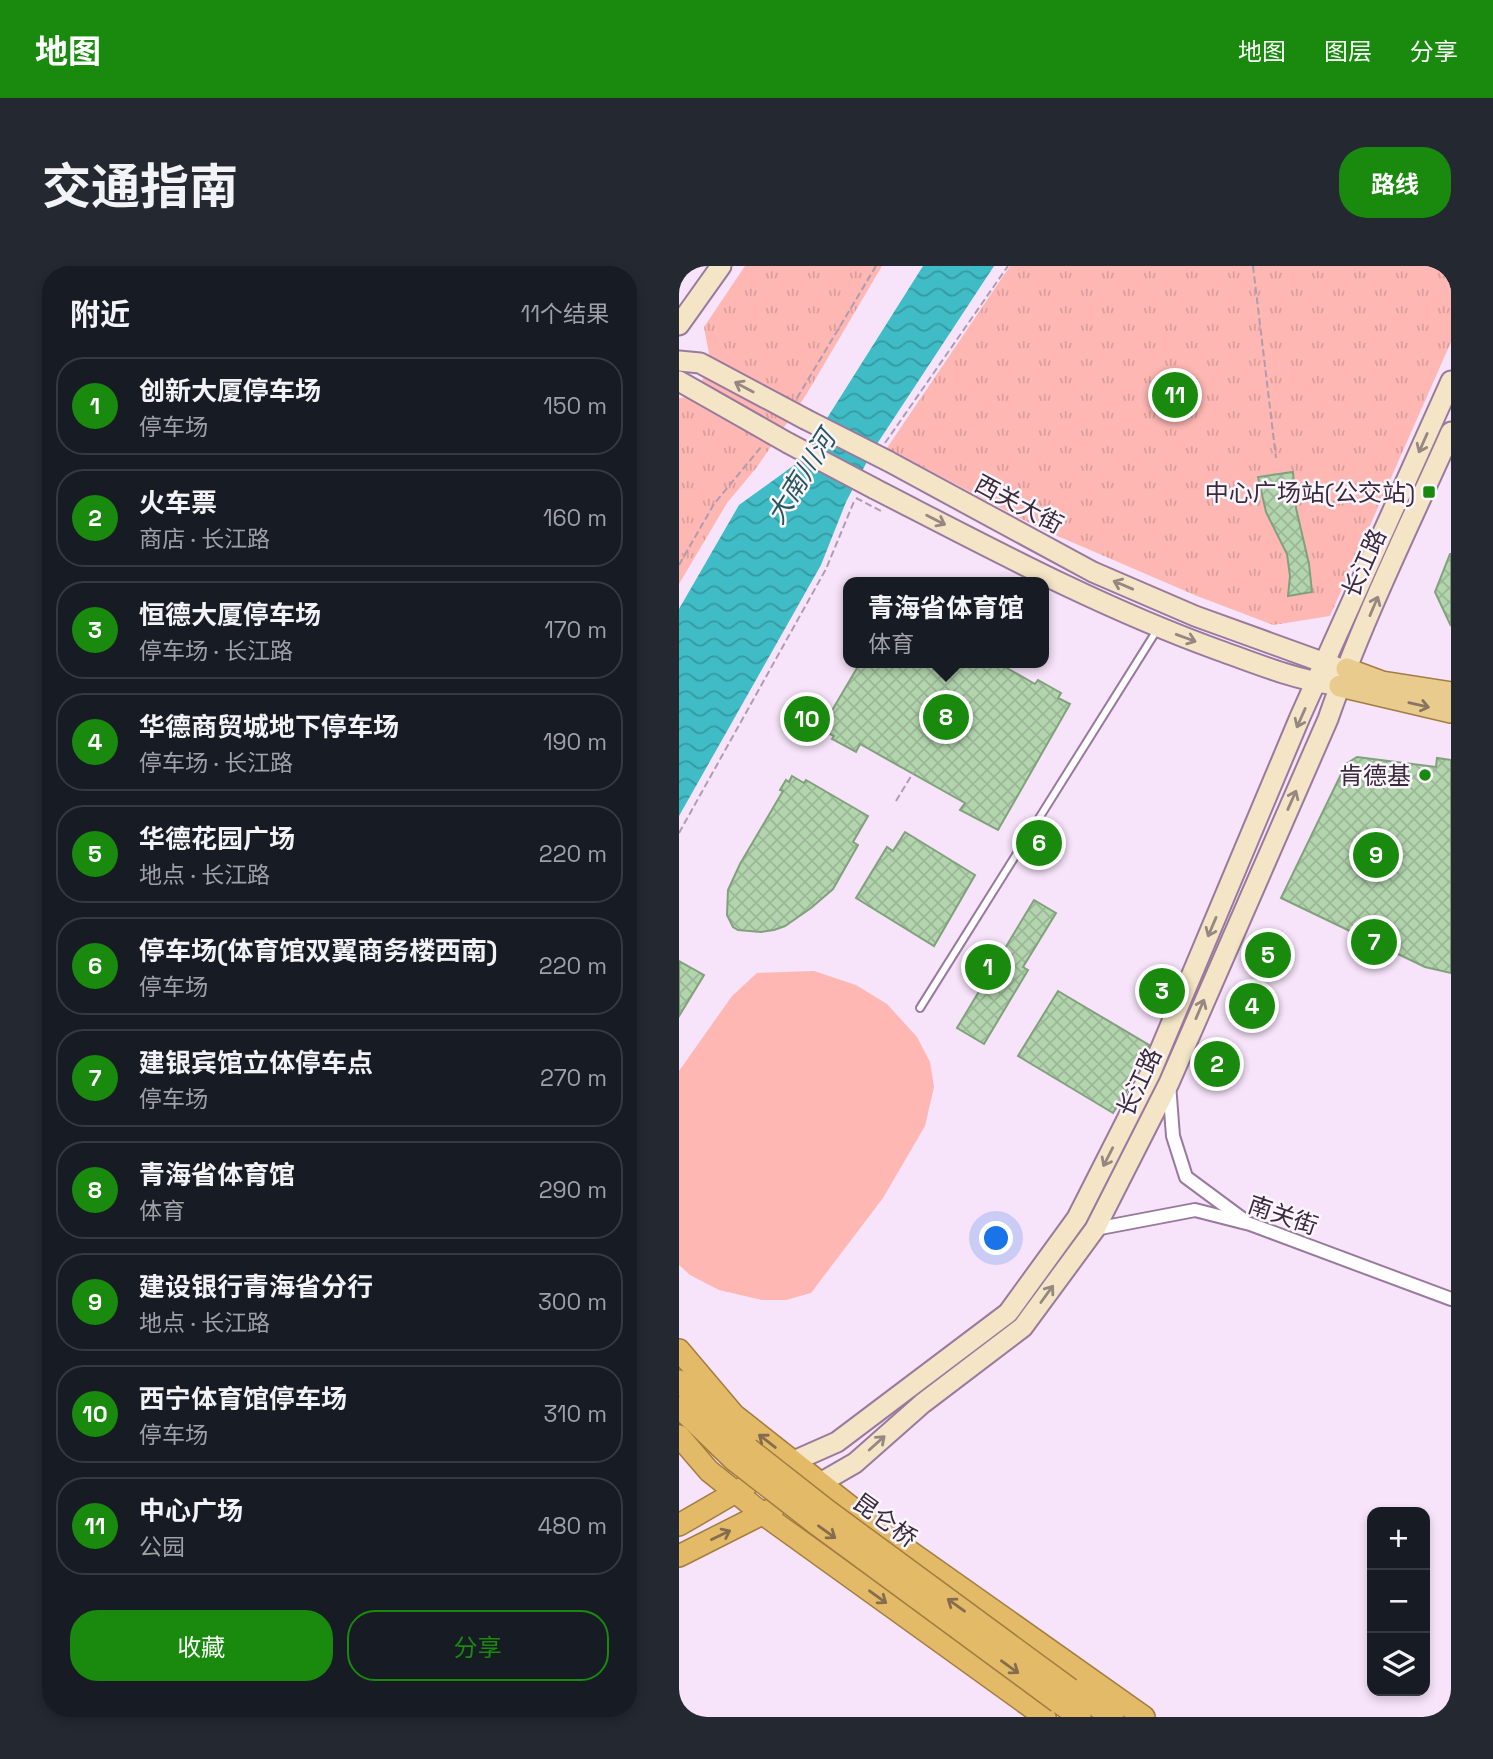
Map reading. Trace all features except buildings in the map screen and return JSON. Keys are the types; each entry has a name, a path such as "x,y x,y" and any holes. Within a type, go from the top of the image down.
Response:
{"highway":[{"path":"679,1350 734,1415 885,1534 1144,1717"},
{"name":"昆仑桥","path":"679,1381 749,1449 828,1511 1058,1703"},
{"name":"昆仑桥","path":"679,1406 734,1460 815,1524 1058,1703"},
{"path":"679,1436 709,1471 762,1514 1080,1717"},
{"path":"679,1525 794,1461"},
{"name":"长江路","path":"679,1556 822,1482"},
{"path":"1058,1703 1113,1717"}],"main road":[{"path":"679,325 721,266"},
{"name":"西关大街","path":"679,361 700,363 796,414 884,456 1093,572 1321,673"},
{"name":"长江路","path":"794,1461 837,1442 1008,1313 1077,1218 1150,1074 1300,717 1451,381"},
{"path":"679,382 780,439 1047,577"},
{"name":"长江路","path":"822,1482 855,1463 923,1403 1023,1327 1095,1229 1169,1083 1451,432"},
{"path":"1049,578 1158,628 1295,678 1321,673 1344,678 1451,712"},
{"path":"1344,678 1451,693"}],"street":[{"path":"1169,1083 1173,1136 1186,1177 1250,1224"},
{"name":"南关街","path":"1095,1229 1195,1210 1250,1224 1451,1299"}],"lane":[{"path":"920,1008 1158,628"}],"path":[{"path":"796,414 803,389 876,266"},
{"path":"884,456 1008,266"},
{"path":"1253,266 1276,458"},
{"path":"679,565 714,504 780,439"},
{"path":"679,833 826,569 856,498 880,510"},
{"path":"896,801 913,774"}],"green space":[{"path":"745,266 882,266 806,395 757,467 727,503 679,584 679,398 693,396 711,365 704,327"},
{"path":"1010,266 1451,266 1451,342 1330,616 1273,625 1197,596 1039,528 887,448"},
{"path":"814,971 856,985 887,1004 917,1037 930,1062 934,1087 925,1126 883,1198 811,1293 786,1300 762,1300 719,1290 690,1275 679,1265 679,1071 732,996 757,973"}],"water":[{"name":"大南川河","path":"923,266 994,266 873,450 846,502 821,565 679,816 679,609 739,505 800,461"}],"place":[{"name":"中心广场","path":"1175,395"},
{"name":"中心广场站(公交站)","path":"1429,492"},
{"name":"青海省体育馆","path":"946,717"},
{"name":"西宁体育馆停车场","path":"807,719"},
{"name":"肯德基","path":"1425,775"},
{"name":"停车场(体育馆双翼商务楼西南)","path":"1039,843"},
{"name":"建设银行青海省分行","path":"1376,855"},
{"name":"建银宾馆立体停车点","path":"1374,942"},
{"name":"华德花园广场","path":"1268,955"},
{"name":"创新大厦停车场","path":"988,967"},
{"name":"恒德大厦停车场","path":"1162,991"},
{"name":"华德商贸城地下停车场","path":"1252,1006"},
{"name":"火车票","path":"1217,1064"}]}
